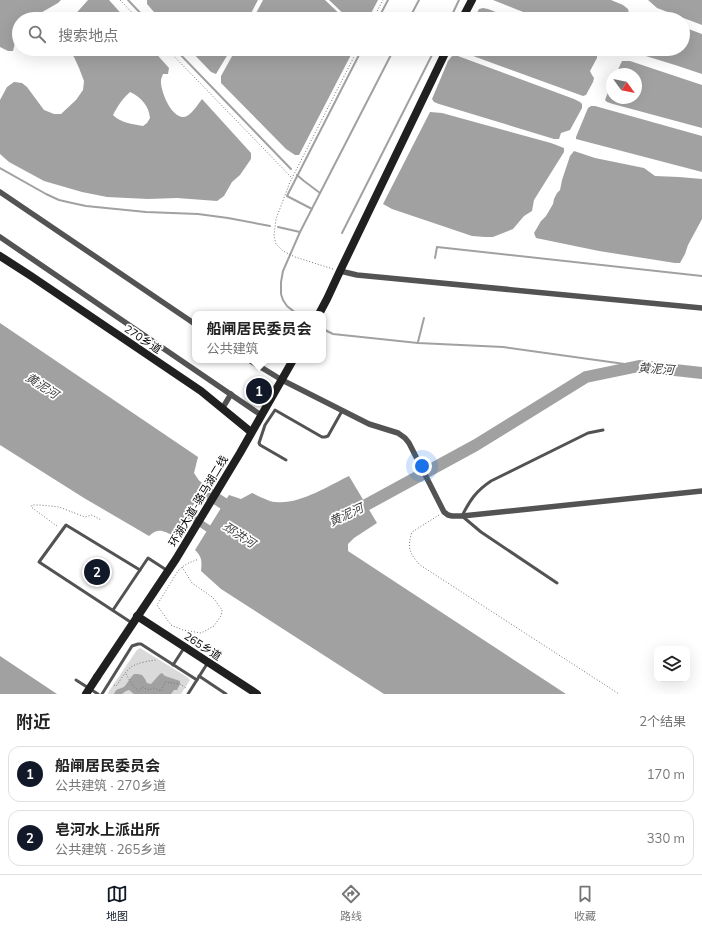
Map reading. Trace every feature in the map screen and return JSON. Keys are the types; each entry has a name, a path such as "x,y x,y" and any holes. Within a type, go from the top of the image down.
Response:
{"street":[{"path":"466,12 472,0"},
{"path":"321,311 444,56"},
{"path":"0,192 192,322"},
{"path":"0,237 261,415"},
{"name":"270乡道","path":"0,256 38,280 200,391 251,432"},
{"path":"340,271 357,275 702,308"},
{"path":"254,363 282,380 342,411 369,424 398,433 405,438 409,443 444,512 448,515 462,516 702,491"},
{"path":"251,432 291,363"},
{"path":"222,409 231,394"},
{"name":"环湖大道-骆马湖二线","path":"168,571 240,453 251,432"},
{"path":"86,694 168,571"},
{"name":"265乡道","path":"135,620 185,647 257,694"}],"lane":[{"path":"286,460 259,443 266,425 275,410 326,437 342,411"},
{"path":"557,583 481,532 462,516 468,504 482,487 491,481 588,433 604,430"},
{"path":"135,620 113,610 39,562 66,525 140,570"},
{"path":"113,610 148,558 168,571"},
{"path":"102,694 132,646 135,644 141,644 197,680"},
{"path":"173,665 185,647"},
{"path":"189,692 208,662"},
{"path":"199,676 226,694"},
{"path":"76,680 98,694"}],"path":[{"path":"120,0 131,12"},
{"path":"377,12 383,0"},
{"path":"174,56 292,179"},
{"path":"340,271 286,253 276,244 274,236 276,219 292,179 354,56"},
{"path":"62,530 31,507 32,505 59,507 85,517 92,515 101,520"},
{"path":"444,512 412,532 409,540 409,548 412,556 420,565 619,694"},
{"path":"182,567 192,583 212,597 222,610 221,616 214,626 201,633 183,630 171,625 158,605 158,602 175,575 182,567 199,559"},
{"path":"110,682 116,686 131,667 162,658"},
{"path":"126,674 133,686 139,691 142,687 149,690 154,688 162,691 165,682 180,684 189,692"}],"shaded area":[{"path":"140,648 190,680 181,694 108,694 137,650"}],"water":[{"path":"0,0 61,0 42,12 12,12 12,51 8,51 0,47"},
{"path":"88,0 109,0 120,12 77,12"},
{"path":"147,0 258,0 252,12 154,12 147,4"},
{"path":"263,0 325,0 338,12 257,12"},
{"path":"329,0 378,0 372,12 342,12"},
{"path":"493,0 611,0 623,5 628,9 629,12 523,12"},
{"path":"648,0 702,0 702,25 690,20 690,12 668,12 657,8"},
{"path":"483,8 496,12 478,12 479,9"},
{"path":"690,30 702,34 702,74 646,56 690,56"},
{"path":"73,56 158,56 169,68 168,74 163,74 161,85 167,103 175,113 179,116 187,116 194,110 202,99 251,153 251,159 240,175 232,182 224,196 217,201 177,198 148,199 107,197 82,192 44,181 9,162 0,154 0,100 7,87 14,82 22,83 27,87 44,110 54,114 61,114 76,100 83,90 84,81","holes":["130,92 141,99 148,110 150,118 143,126 131,124 116,118 113,115 120,103"]},
{"path":"196,56 227,56 216,74 211,72"},
{"path":"232,56 350,56 299,155 295,155 286,149 221,83 221,76"},
{"path":"452,56 458,56 574,99 582,104 582,108 570,130 561,133 559,139 554,139 434,102 432,99 448,61"},
{"path":"473,56 597,56 590,71 594,78 593,82 586,95 583,96"},
{"path":"622,61 630,61 702,85 702,128 613,104 642,104 642,68 619,68"},
{"path":"591,106 702,136 702,172 576,139 588,108"},
{"path":"430,112 442,113 551,143 564,148 564,152 534,200 532,211 524,216 513,229 493,237 472,236 392,209 383,204"},
{"path":"574,151 595,158 644,168 655,176 702,179 702,219 680,263 599,251 536,238 534,233 541,221 546,216 557,193 560,190 570,156"},
{"path":"0,323 198,457 194,473 200,482 205,486 174,536 164,531 158,531 149,536 84,498 0,445"},
{"path":"349,476 377,523 354,538 348,544 348,551 566,694 384,694 221,589 201,571 201,559 195,550 229,495 241,499 252,493 266,500 275,502 294,501 313,494"},
{"path":"0,656 57,694 0,694"},
{"path":"162,673 165,676 180,681 177,690 174,690 171,694 134,694 129,690 122,694 114,694 117,689 125,686 134,674 139,674 145,678 147,683 151,684"}],"waterway":[{"path":"128,0 139,12"},
{"path":"382,12 388,0"},
{"path":"413,12 419,0"},
{"path":"453,12 459,0"},
{"path":"182,56 291,169"},
{"path":"312,209 287,196 358,56"},
{"path":"293,311 287,306 281,294 283,271 300,232 390,56"},
{"path":"342,233 431,56"},
{"path":"0,168 46,194 59,200 72,203 86,206 146,212 198,214 270,226"},
{"path":"297,175 320,193"},
{"path":"278,227 300,232"},
{"path":"435,258 437,247 702,276"},
{"path":"418,342 424,318"},
{"path":"326,330 333,334 418,343 503,347 639,366"},
{"name":"黄泥河","path":"353,512 476,445 586,377 639,366 702,373"},
{"name":"黄泥河","path":"190,482 237,512"},
{"name":"邳洪河","path":"179,509 215,533"}],"place":[{"name":"船闸居民委员会","path":"259,391"},
{"name":"皂河水上派出所","path":"97,572"}]}
